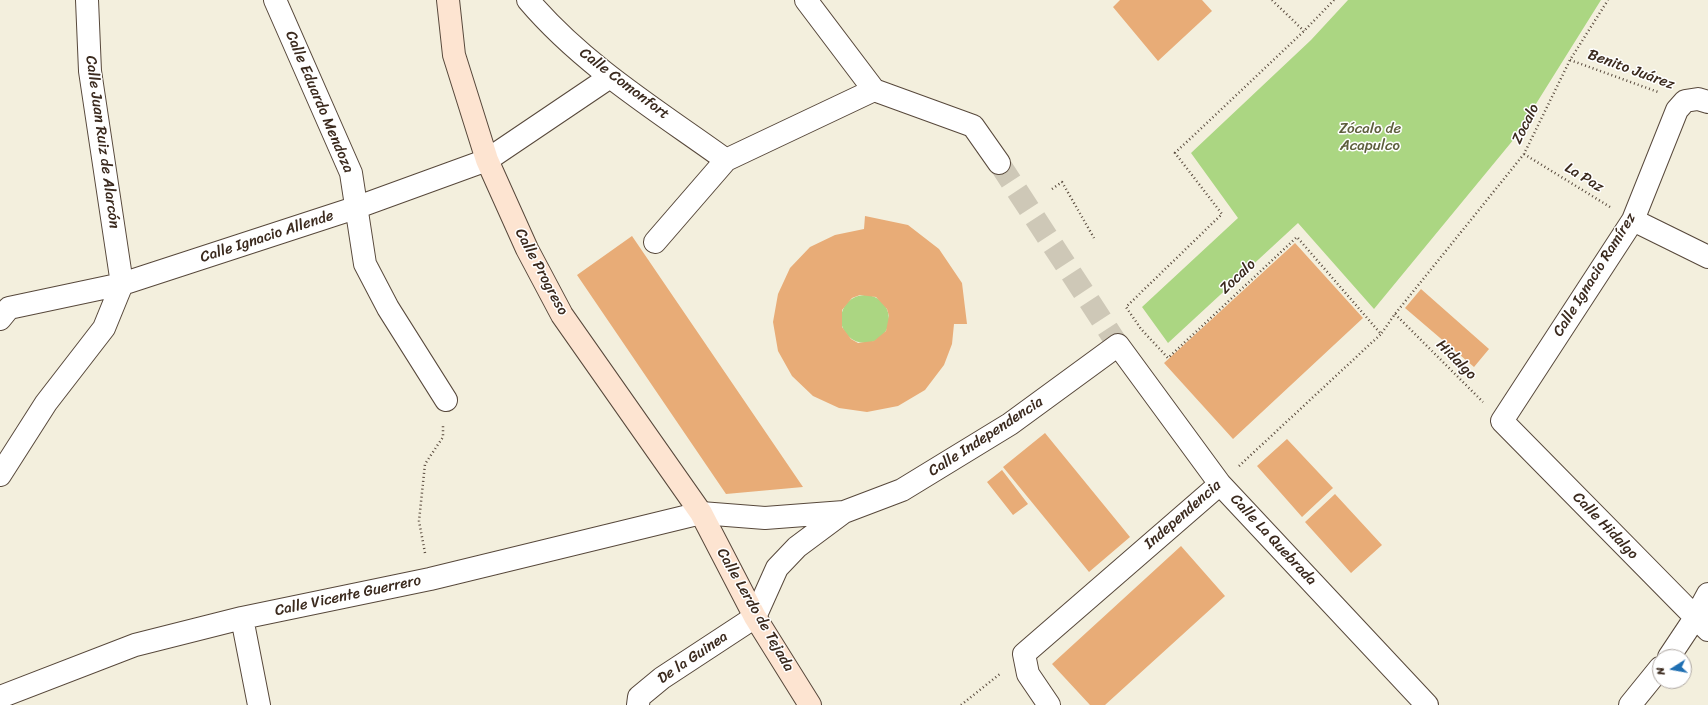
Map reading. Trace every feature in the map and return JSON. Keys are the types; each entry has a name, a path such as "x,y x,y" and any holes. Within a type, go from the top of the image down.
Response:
{"street":[{"name":"Calle Juan Ruiz de Alarcón","path":"88,0 90,71 122,284"},
{"name":"Calle Eduardo Mendoza","path":"275,0 351,173 364,264 388,308 446,400"},
{"name":"Calle Progreso","path":"448,0 454,55 487,160 527,249 562,315 701,514"},
{"name":"Calle Comonfort","path":"528,0 547,23 610,77 726,160"},
{"path":"806,0 874,90 973,126 999,163"},
{"name":"Calle Ignacio Allende","path":"0,319 10,308 122,284 355,208 487,160 610,77"},
{"path":"655,242 726,160 874,90"},
{"path":"1685,101 1698,99 1708,102"},
{"name":"Calle Ignacio Ramírez","path":"1502,421 1633,220 1677,110 1685,101"},
{"path":"1633,220 1708,257"},
{"path":"0,475 46,403 104,328 122,284"},
{"name":"Calle Independencia","path":"755,617 777,568 797,547 844,512 902,490 1010,424 1118,346"},
{"name":"Calle La Quebrada","path":"1118,346 1220,484 1427,705"},
{"name":"Calle Hidalgo","path":"1502,421 1702,624"},
{"name":"Independencia","path":"1024,654 1220,484"},
{"name":"Calle Independencia","path":"701,514 765,518 844,512"},
{"name":"Calle Vicente Guerrero","path":"0,697 135,645 242,618 430,579 701,514"},
{"name":"Calle Lerdo de Tejada","path":"701,514 755,617 810,705"},
{"path":"1677,649 1702,624 1708,594"},
{"name":"De la Guinea","path":"638,705 639,697 662,678 755,617"},
{"path":"242,618 259,705"},
{"path":"1024,654 1028,674 1049,705"},
{"path":"1630,705 1652,678"}],"path":[{"path":"1272,0 1304,31"},
{"name":"Zocalo","path":"1334,0 1304,31 1176,153 1222,214 1126,307 1141,329 1168,358 1297,237 1382,334 1395,314 1524,154 1570,60 1608,0"},
{"name":"Benito Juárez","path":"1570,60 1685,101"},
{"name":"La Paz","path":"1524,154 1633,220"},
{"path":"1052,189 1062,182 1094,238"},
{"name":"Hidalgo","path":"1395,314 1502,421"},
{"name":"Independencia","path":"1220,484 1382,334"},
{"path":"430,579 419,520 425,464 443,437 446,400"},
{"path":"961,705 1024,654"}],"green space":[{"name":"Zócalo de Acapulco","path":"1348,0 1601,0 1514,139 1374,309 1298,223 1168,343 1142,307 1238,218 1191,153 1311,40"},
{"path":"860,295 870,295 882,302 889,314 889,324 882,336 870,343 860,343 852,339 845,332 841,324 841,314 845,306 852,299"}],"building":[{"path":"1120,0 1202,0 1212,11 1158,61 1113,7"},
{"path":"865,216 908,225 939,249 962,283 967,324 954,324 952,344 944,365 925,390 898,406 867,412 839,408 813,396 792,376 778,351 773,322 778,294 790,268 810,247 835,235 864,229","holes":["860,295 876,297 887,309 889,316 886,331 874,341 858,343 851,339 842,327 842,310 852,298"]},
{"path":"632,236 803,487 726,494 577,275"},
{"path":"1295,243 1363,318 1233,439 1164,363"},
{"path":"1421,289 1489,349 1474,367 1405,308"},
{"path":"1045,433 1130,537 1089,572 1003,467"},
{"path":"1287,439 1333,488 1302,517 1257,466"},
{"path":"1002,470 1028,504 1013,515 987,482"},
{"path":"1335,494 1382,545 1351,573 1305,522"},
{"path":"1181,546 1225,596 1105,705 1090,705 1052,664"}],"tunnel":[{"path":"999,163 1118,345"}]}
